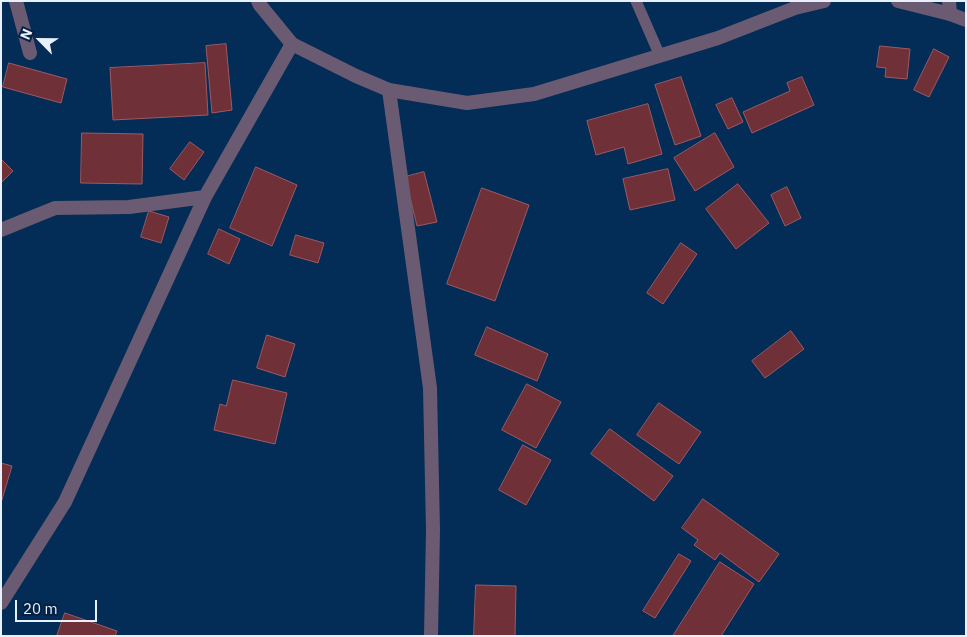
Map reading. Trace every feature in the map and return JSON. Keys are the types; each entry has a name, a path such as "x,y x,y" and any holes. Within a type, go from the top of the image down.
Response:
{"street":[{"path":"16,1 30,53"},
{"path":"258,1 292,44 356,76 389,90 467,103 534,94 718,38 795,8 824,1"},
{"path":"898,1 949,7 966,20"},
{"path":"1,603 65,502 205,197 292,44"},
{"path":"389,90 430,388 433,530 431,636"},
{"path":"1,230 55,208 129,207 205,197"}],"lane":[{"path":"636,1 660,56"}],"building":[{"path":"226,44 232,110 212,113 206,46"},
{"path":"880,46 910,49 907,79 885,77 886,68 877,67"},
{"path":"934,49 949,57 929,97 914,90"},
{"path":"9,63 67,79 61,103 3,87"},
{"path":"205,63 208,115 113,120 110,68"},
{"path":"681,77 701,136 675,145 655,85"},
{"path":"802,77 814,105 752,133 743,112 790,91 787,83"},
{"path":"732,98 743,122 728,129 716,105"},
{"path":"648,104 662,154 628,164 624,147 596,155 587,121"},
{"path":"82,133 143,134 142,184 81,183"},
{"path":"715,133 734,167 695,191 674,158"},
{"path":"190,142 204,152 184,180 170,169"},
{"path":"1,159 13,171 1,183"},
{"path":"256,167 297,185 272,246 230,228"},
{"path":"668,169 675,200 630,210 623,179"},
{"path":"424,172 437,222 417,226 405,177"},
{"path":"738,184 769,223 736,249 706,209"},
{"path":"787,187 801,218 785,226 771,195"},
{"path":"482,188 529,205 495,301 447,284"},
{"path":"149,211 169,217 161,243 141,237"},
{"path":"219,229 240,239 229,264 208,254"},
{"path":"296,235 324,243 318,263 290,255"},
{"path":"681,243 697,254 663,304 647,293"},
{"path":"487,327 548,354 537,381 475,355"},
{"path":"791,331 804,349 765,378 752,361"},
{"path":"267,335 295,344 285,377 257,368"},
{"path":"233,380 287,393 275,444 214,430 220,404 226,406"},
{"path":"527,384 561,402 536,448 502,430"},
{"path":"659,403 701,432 679,464 637,435"},
{"path":"610,429 673,476 654,501 591,454"},
{"path":"523,445 551,460 526,505 499,490"},
{"path":"1,463 12,466 1,503"},
{"path":"703,499 779,554 759,582 720,553 715,560 694,545 698,540 682,528"},
{"path":"679,554 691,561 655,618 643,611"},
{"path":"720,562 754,584 721,636 673,636"},
{"path":"476,585 516,586 515,636 474,636"},
{"path":"65,613 117,631 115,636 57,636"}]}
